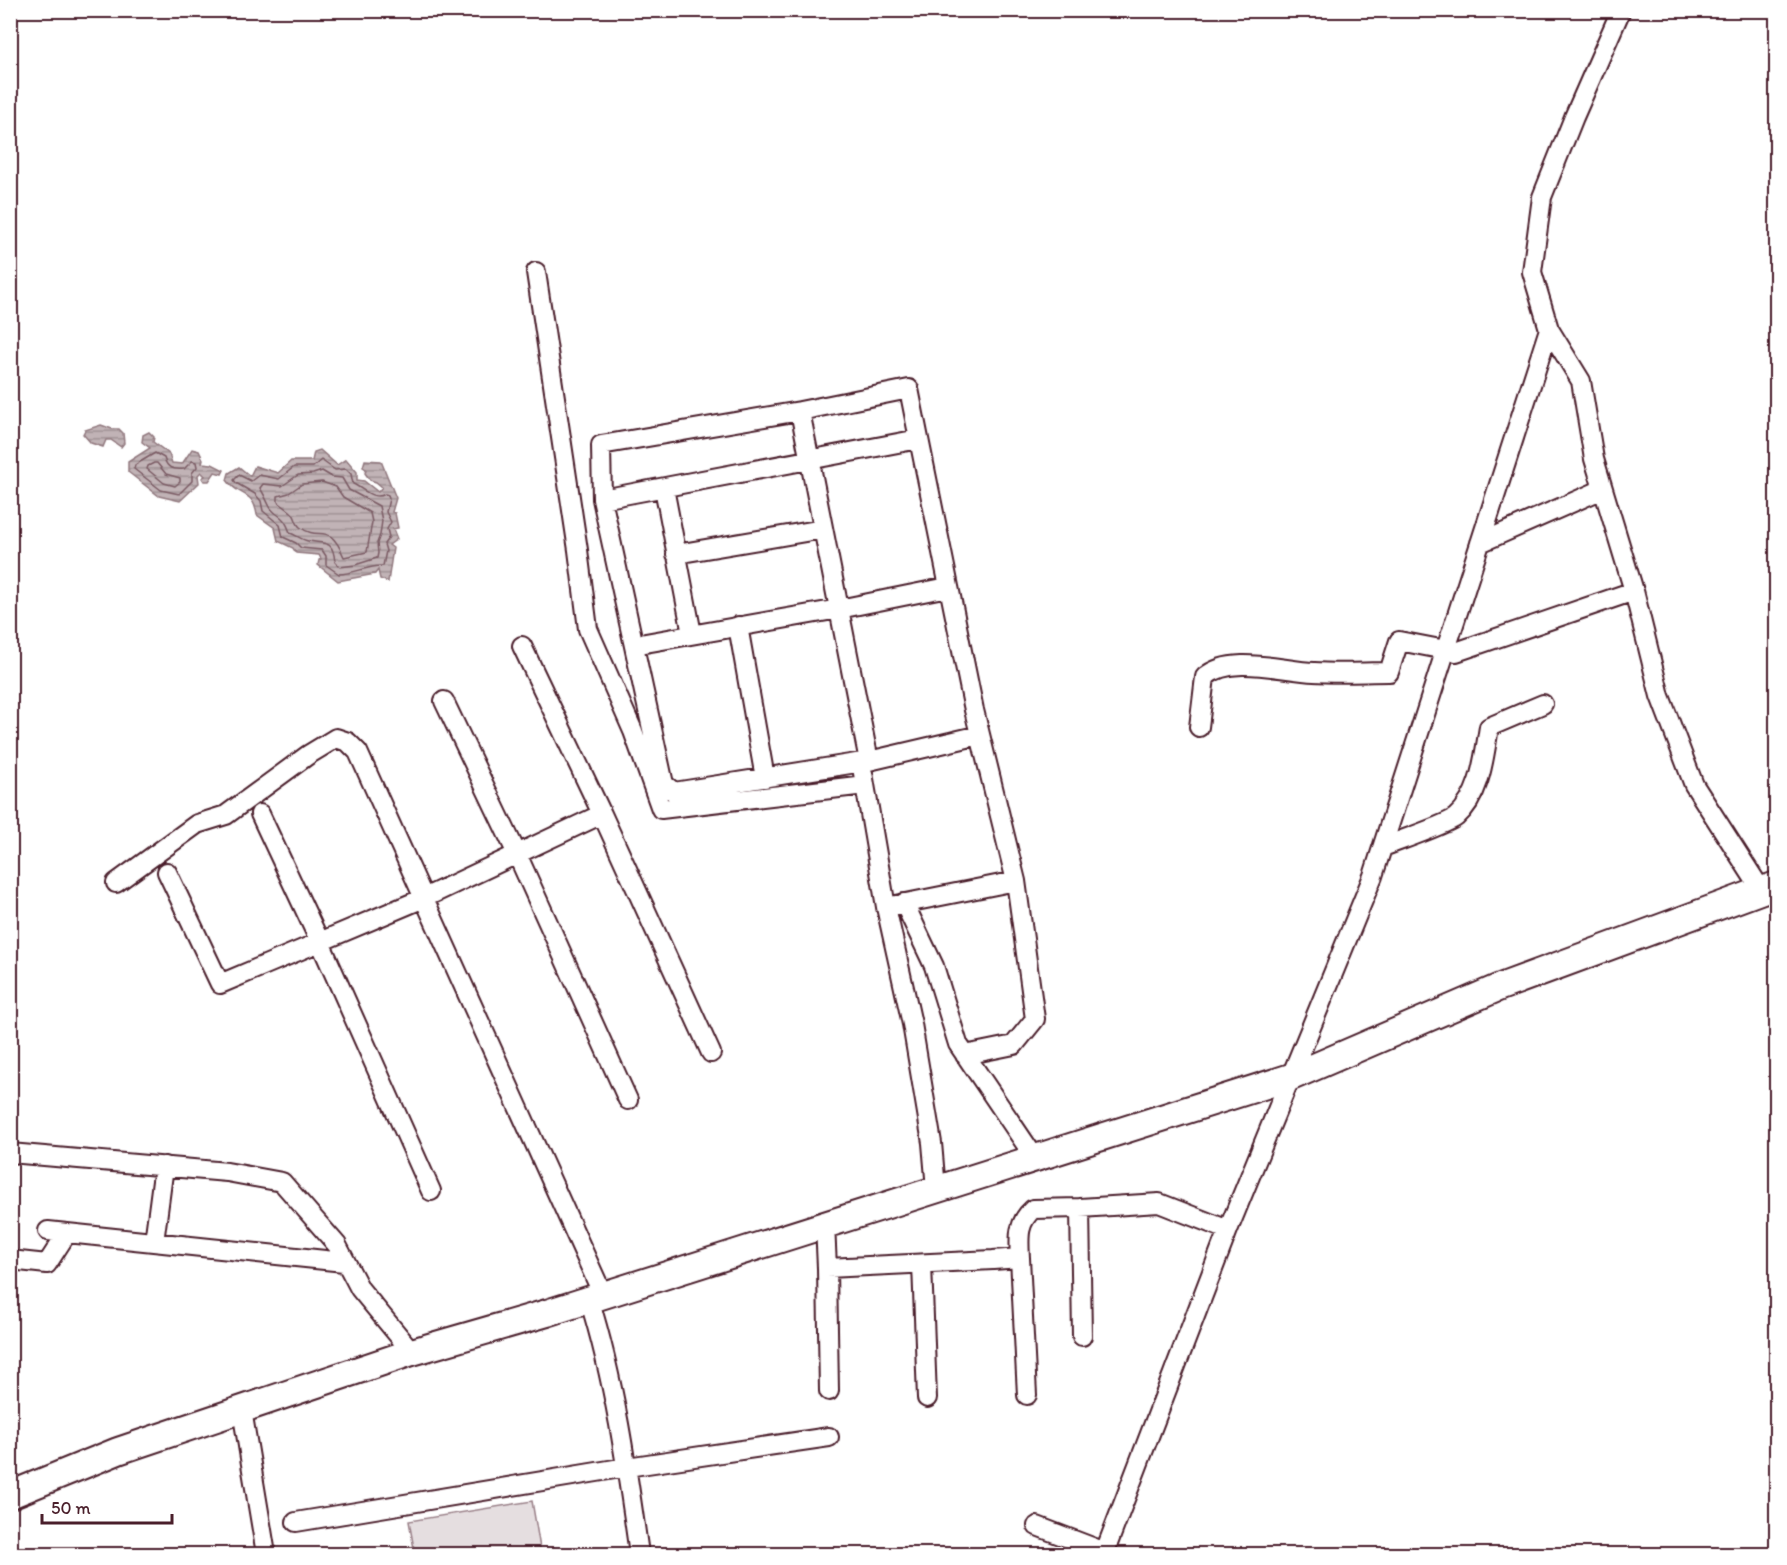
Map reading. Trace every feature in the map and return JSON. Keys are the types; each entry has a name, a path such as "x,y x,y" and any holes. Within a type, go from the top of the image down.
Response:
{"main road":[{"path":"10,1496 118,1451 412,1352 596,1297 1291,1077 1500,987 1769,888"}],"street":[{"path":"1621,10 1542,196 1532,272 1549,329 1581,381 1594,459 1634,591 1660,696 1694,785 1769,888"},
{"path":"536,273 588,630 633,731 661,809 865,785"},
{"path":"1037,1526 1105,1553 1228,1230 1373,876 1549,329"},
{"path":"965,1055 1014,1045 1035,1019 1016,881 980,735 909,389 801,411 601,445 602,499 664,784 674,792 865,762 980,735"},
{"path":"801,411 839,609 865,762 865,785 886,907 914,1035 932,1143 936,1189"},
{"path":"602,499 919,439"},
{"path":"664,488 692,634"},
{"path":"1480,543 1603,489"},
{"path":"676,554 824,529"},
{"path":"634,645 839,609 948,587"},
{"path":"1199,727 1205,677 1213,671 1234,665 1315,673 1389,672 1399,641 1456,652 1634,591"},
{"path":"738,626 765,778"},
{"path":"522,646 602,814 711,1053"},
{"path":"444,701 517,854 628,1100"},
{"path":"1383,847 1455,818 1471,799 1482,766 1490,727 1544,704"},
{"path":"116,882 197,824 226,815 308,755 336,738 348,742 358,752 424,898 596,1297 601,1336 627,1467 639,1554"},
{"path":"260,814 321,942 431,1191"},
{"path":"167,872 220,984 424,898 602,814"},
{"path":"886,907 1016,881"},
{"path":"904,903 934,966 958,1044 1035,1158"},
{"path":"10,1153 227,1172 282,1182 337,1245 360,1289 412,1352"},
{"path":"154,1242 164,1166"},
{"path":"1028,1395 1019,1228 1033,1209 1159,1203 1228,1230"},
{"path":"1080,1208 1082,1336"},
{"path":"825,1224 829,1391"},
{"path":"48,1231 344,1262"},
{"path":"10,1260 47,1264 67,1233"},
{"path":"827,1268 1020,1258"},
{"path":"922,1264 927,1398"},
{"path":"242,1410 266,1554"},
{"path":"296,1522 627,1467 829,1437"}],"shaded area":[{"path":"532,1501 541,1554 415,1554 409,1521"}],"water":[{"path":"101,425 119,429 123,433 124,443 121,447 111,440 106,440 103,447 91,443 83,434 85,430"},
{"path":"149,432 154,437 153,442 169,454 172,463 182,464 192,449 199,451 203,459 202,463 212,464 224,470 222,474 215,472 209,481 204,481 202,478 205,476 201,472 198,475 199,483 180,501 159,496 128,472 128,462 150,448 142,442 143,435"},
{"path":"320,450 337,465 346,459 357,472 357,480 364,481 378,492 382,487 370,480 363,467 365,460 381,461 396,498 392,512 395,513 398,528 393,529 397,539 389,545 393,548 388,582 380,579 378,570 375,574 338,581 318,565 321,559 319,555 296,553 293,548 278,541 275,528 257,515 249,497 227,480 229,473 239,467 250,476 255,466 278,473 291,461 312,461 314,452"}]}
